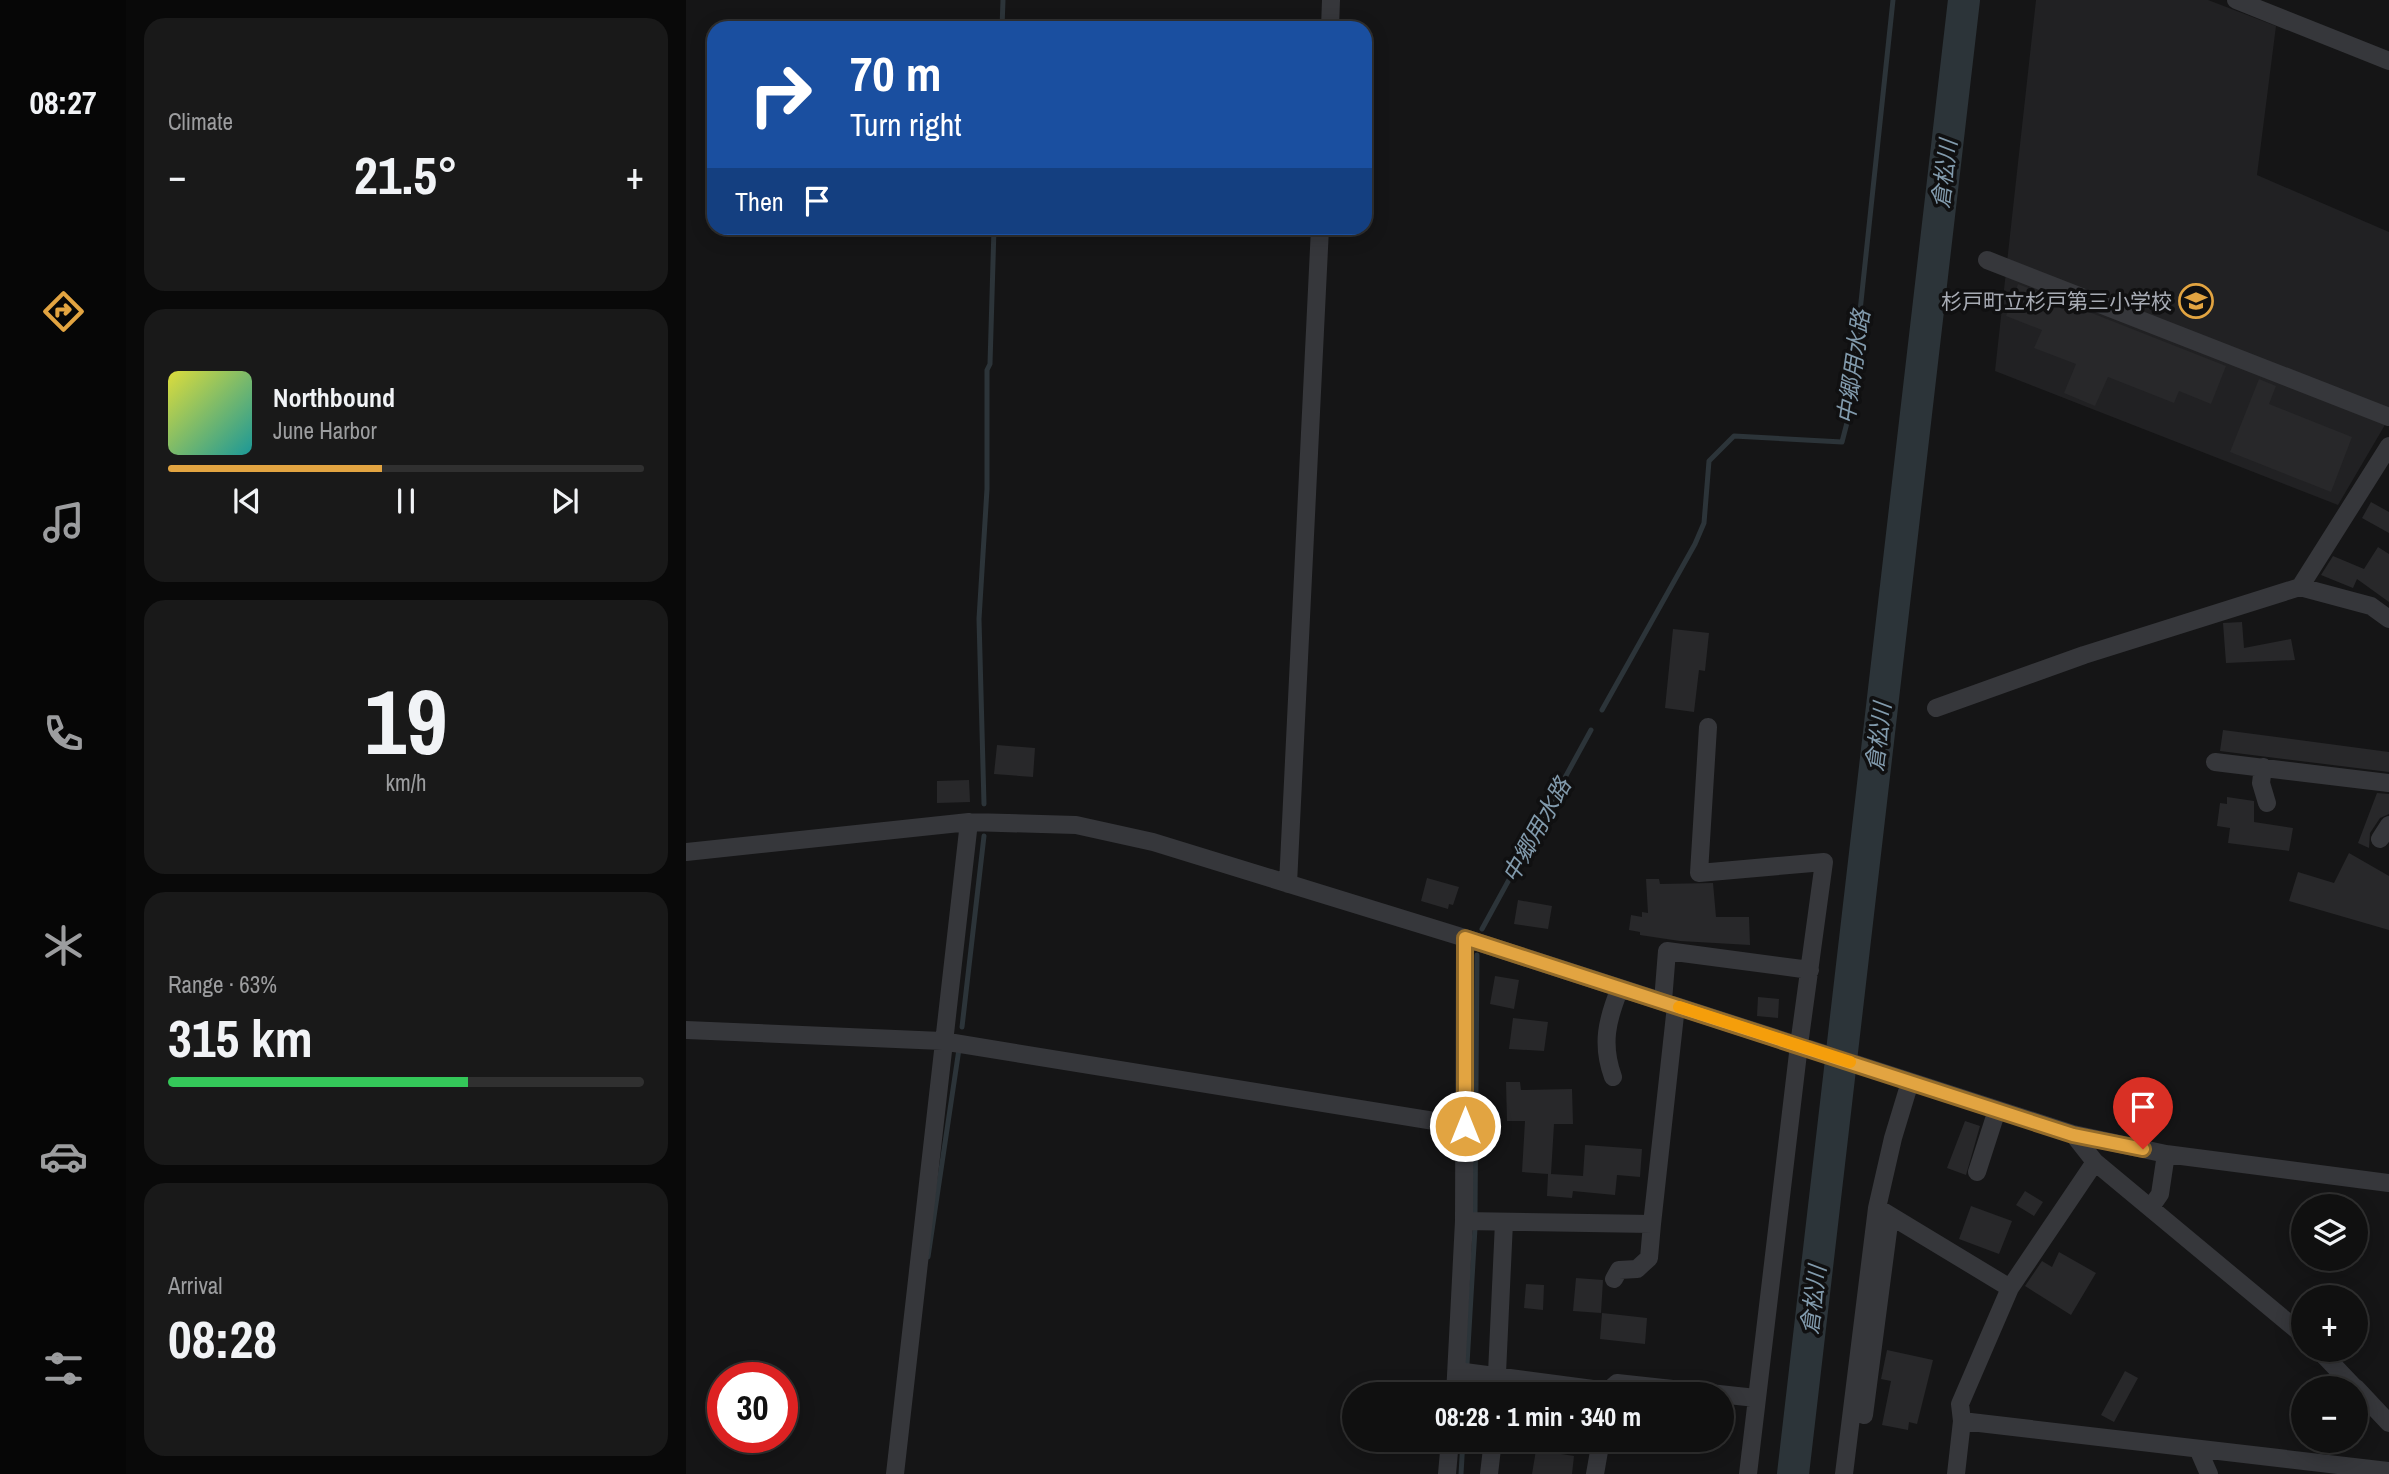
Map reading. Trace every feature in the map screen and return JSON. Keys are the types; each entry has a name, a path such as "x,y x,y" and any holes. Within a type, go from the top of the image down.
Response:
{"street":[{"path":"1330,21 1331,0"},
{"path":"2235,0 2389,61"},
{"path":"1288,884 1320,235"},
{"path":"1987,260 2389,417"},
{"path":"2300,587 2389,446"},
{"path":"1936,708 2084,655 2300,587 2371,606 2389,619"},
{"path":"1708,727 1699,873 1824,862 1748,1474"},
{"path":"2215,762 2389,783"},
{"path":"2263,767 2261,783 2267,803"},
{"path":"895,1474 942,1041 969,822"},
{"path":"686,852 969,822 1076,825 1153,842 1465,938 2073,1135 2166,1154 2389,1183"},
{"path":"1456,1382 1464,1222 1465,938"},
{"path":"1614,1279 1619,1270 1637,1269 1649,1258 1670,1003 1667,951 1810,970"},
{"path":"1613,1077 1605,1040 1608,1016 1620,988"},
{"path":"686,1030 942,1041 1465,1126"},
{"path":"1844,1474 1893,1138 1910,1082"},
{"path":"1977,1172 1997,1110"},
{"path":"2073,1135 2095,1161 2291,1325"},
{"path":"2151,1207 2160,1194 2166,1154"},
{"path":"1956,1474 1962,1421 1960,1404 2010,1288 2095,1161"},
{"path":"1883,1212 2010,1288"},
{"path":"1864,1415 1883,1212"},
{"path":"1464,1222 1652,1224"},
{"path":"1497,1382 1504,1222"},
{"path":"2330,1362 2344,1376"},
{"path":"1457,1371 1536,1382"},
{"path":"1734,1395 1756,1398"},
{"path":"2368,1401 2389,1423"},
{"path":"1962,1421 2389,1471"},
{"path":"2198,1449 2209,1474"},
{"path":"1447,1474 1449,1452"},
{"path":"1489,1474 1492,1452"},
{"path":"1595,1474 1599,1452"}],"shaded area":[{"name":"杉戸町立杉戸第三小学校","path":"2036,0 2208,0 2276,26 2257,175 2389,232 2389,418 2338,505 1995,371"}],"building":[{"path":"2018,284 2226,366 2211,404 2179,391 2174,403 2108,377 2095,406 2064,393 2076,364 2034,348 2042,330 2006,316"},
{"path":"2259,379 2276,386 2269,404 2352,437 2331,492 2230,452"},
{"path":"2371,502 2389,512 2389,533 2362,518"},
{"path":"2378,547 2389,554 2389,602 2357,579 2353,588 2321,575 2333,556 2364,569"},
{"path":"2242,622 2244,648 2291,639 2295,660 2226,663 2223,623"},
{"path":"1673,629 1709,633 1705,671 1699,670 1694,712 1665,708"},
{"path":"2223,730 2389,752 2389,772 2220,751"},
{"path":"997,745 1035,748 1033,777 994,774"},
{"path":"969,780 970,802 937,803 937,781"},
{"path":"2377,793 2389,794 2389,814 2380,818 2370,833 2369,848 2358,843"},
{"path":"2227,797 2254,801 2254,822 2293,828 2289,851 2228,843 2230,828 2217,826 2220,803 2227,804"},
{"path":"2349,853 2389,876 2389,930 2289,901 2298,872 2334,883"},
{"path":"1427,878 1459,887 1453,905 1449,904 1448,909 1421,901"},
{"path":"1646,879 1659,879 1660,884 1713,883 1716,917 1749,917 1750,945 1680,941 1640,935 1640,932 1629,930 1631,915 1642,917 1642,912 1648,913"},
{"path":"1518,900 1552,906 1548,929 1514,924"},
{"path":"1495,976 1519,980 1514,1009 1490,1004"},
{"path":"1758,997 1779,999 1778,1018 1757,1016"},
{"path":"1513,1018 1548,1022 1544,1051 1509,1049"},
{"path":"1506,1082 1520,1082 1521,1090 1572,1089 1573,1124 1554,1124 1551,1174 1583,1176 1585,1145 1642,1149 1640,1177 1617,1175 1615,1195 1573,1191 1572,1198 1547,1196 1548,1174 1522,1172 1525,1121 1507,1121"},
{"path":"1965,1121 1980,1126 1966,1175 1947,1168"},
{"path":"2025,1191 2043,1202 2034,1216 2016,1205"},
{"path":"1971,1206 2012,1221 1999,1254 1959,1239"},
{"path":"2059,1252 2096,1273 2071,1315 2025,1286 2042,1261 2052,1267"},
{"path":"1576,1278 1603,1280 1601,1313 1573,1311"},
{"path":"1526,1284 1544,1285 1543,1310 1524,1308"},
{"path":"1602,1313 1647,1318 1645,1344 1600,1339"},
{"path":"1887,1350 1933,1360 1917,1424 1909,1422 1908,1430 1882,1425 1891,1381 1881,1379"},
{"path":"2125,1371 2138,1378 2114,1422 2101,1415"},
{"path":"1536,1452 1574,1456 1572,1474 1532,1474"}],"waterway":[{"path":"1002,21 1003,0"},
{"name":"中郷用水路","path":"1602,710 1695,544 1704,523 1709,461 1734,436 1842,442 1849,415 1893,0"},
{"name":"倉松川","path":"1793,1474 1964,0"},
{"path":"984,804 979,619 987,489 987,370 990,364 994,235"},
{"name":"中郷用水路","path":"1482,929 1591,730"},
{"path":"962,1027 984,836"},
{"name":"中郷用水路","path":"1475,1216 1477,955"},
{"path":"928,1257 959,1049"},
{"name":"中郷用水路","path":"1467,1364 1475,1228"},
{"name":"中郷用水路","path":"1466,1378 1466,1382"},
{"name":"中郷用水路","path":"1461,1474 1462,1452"}],"slow traffic":[{"path":"1679,1007 1850,1062"}],"place":[{"name":"杉戸町立杉戸第三小学校","path":"2196,301"}],"route":[{"path":"1465,1126 1465,938 2073,1135 2143,1149"}]}
